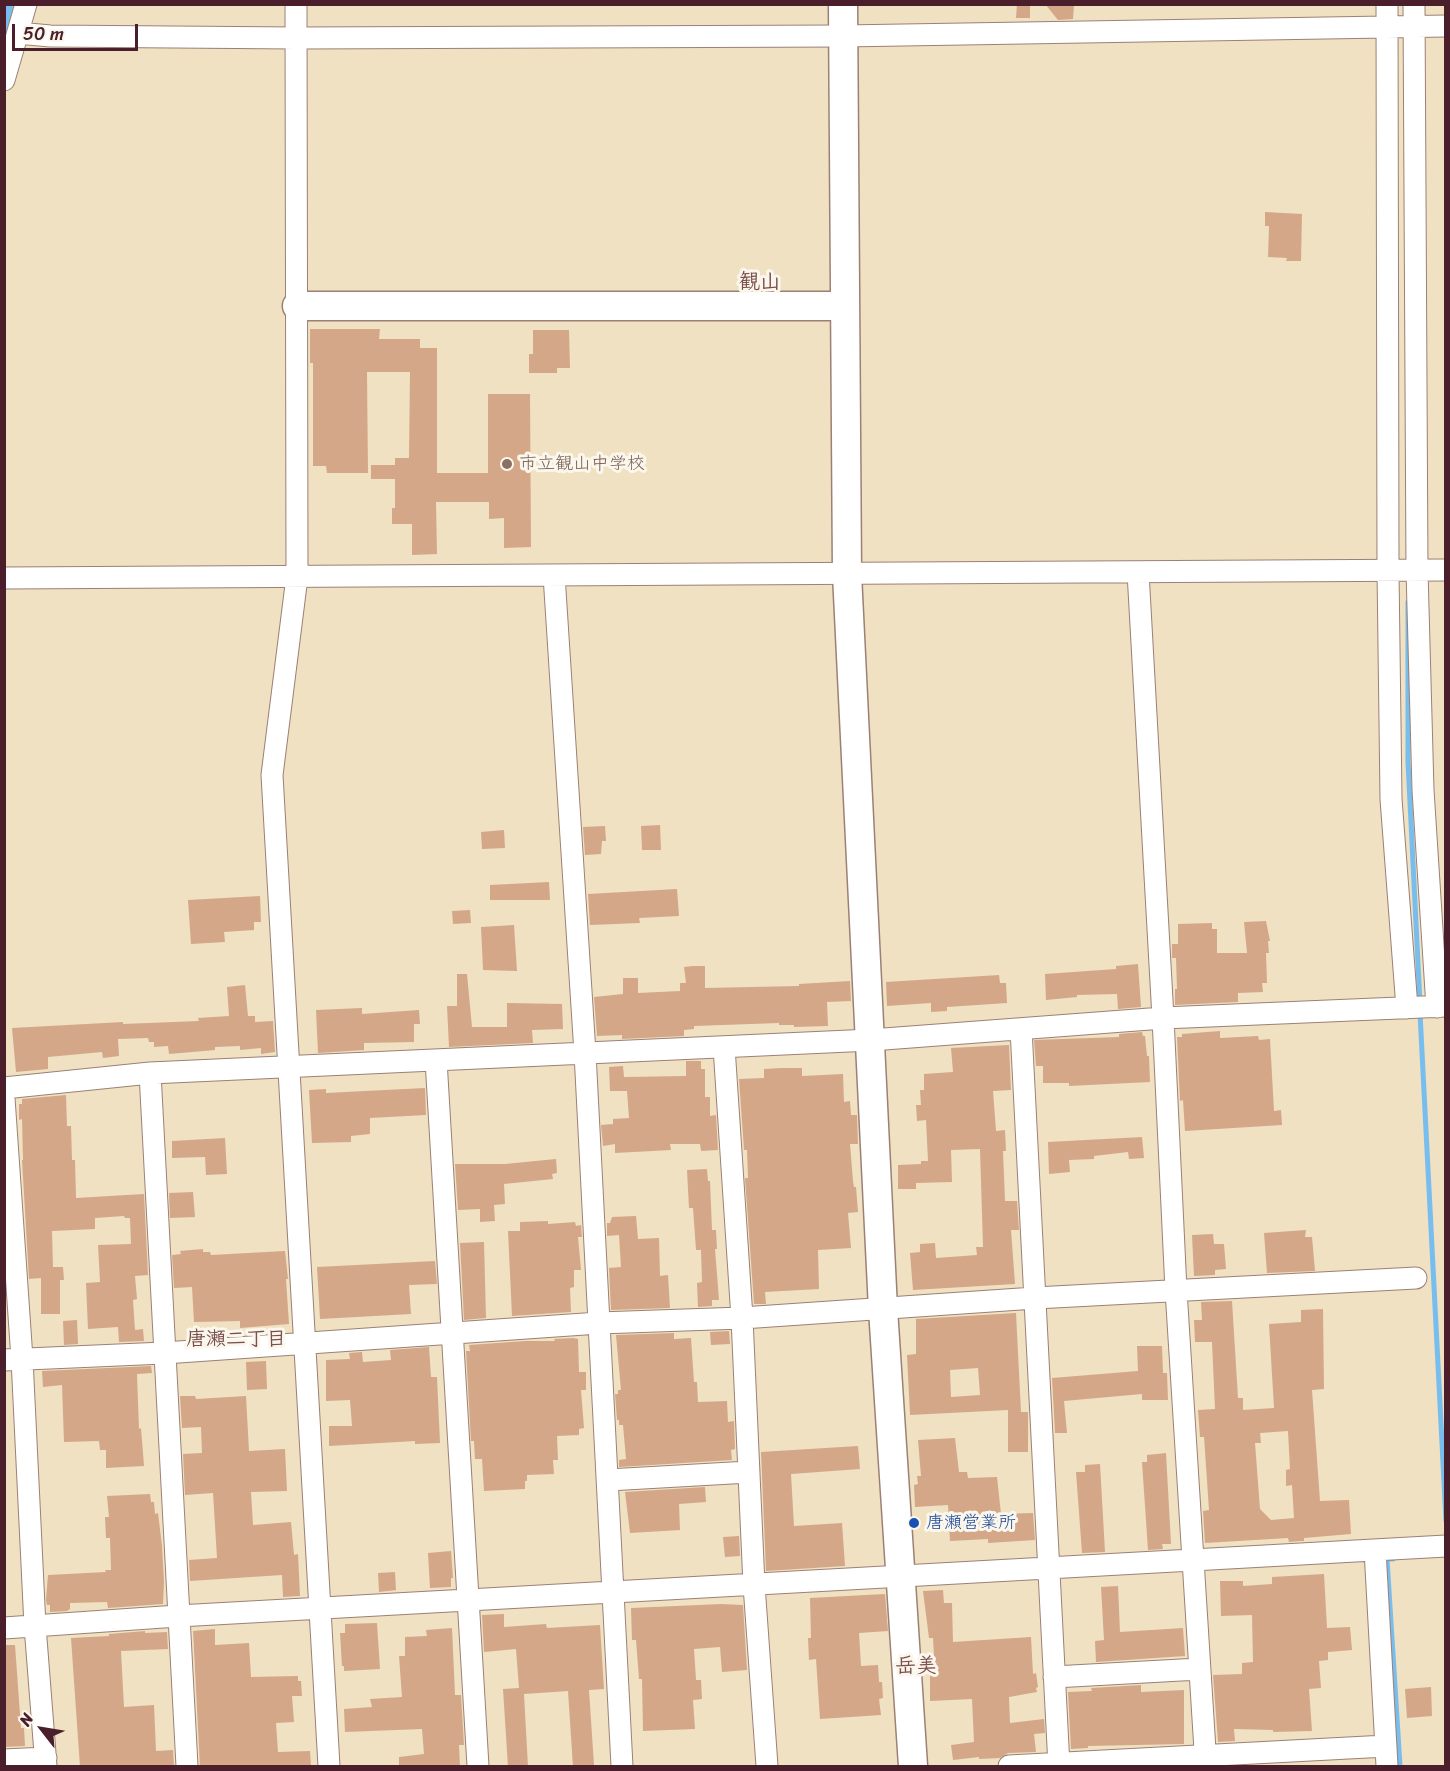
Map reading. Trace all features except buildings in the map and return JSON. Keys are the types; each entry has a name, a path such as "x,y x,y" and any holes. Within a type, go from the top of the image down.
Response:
{"street":[{"path":"4,80 26,4"},
{"path":"296,4 297,578 272,775 329,1767"},
{"path":"843,4 847,574 883,1309 913,1767"},
{"path":"1387,4 1388,571 1391,799 1407,1008"},
{"path":"4,1088 150,1073 871,1040 1163,1018 1441,1006 1423,790 1417,571 1414,4"},
{"path":"18,33 50,36 296,38 843,36 1446,26"},
{"path":"297,306 845,306"},
{"path":"4,578 1446,570"},
{"path":"1138,572 1176,1290 1206,1761"},
{"path":"554,575 585,1053 622,1767"},
{"path":"1021,1029 1058,1765"},
{"path":"724,1047 742,1318 754,1585 767,1767"},
{"path":"436,1060 478,1767"},
{"path":"150,1073 188,1767"},
{"path":"4,1098 13,1359 46,1762 4,1760"},
{"path":"13,1359 165,1353 600,1323 742,1318 1035,1298 1416,1278"},
{"path":"608,1480 749,1473"},
{"path":"4,1628 178,1616 1446,1546"},
{"path":"1010,1767 1386,1756 1376,1550"},
{"path":"1054,1677 1199,1669"}],"waterway":[{"path":"4,28 11,4"},
{"path":"1408,602 1408,762 1420,1004"},
{"path":"1420,1013 1446,1521"},
{"path":"1393,1559 1387,1559 1400,1766"}],"place":[{"name":"市立観山中学校","path":"507,464"},
{"name":"唐瀬営業所","path":"914,1523"}],"district":[{"name":"観山","path":"760,283"},
{"name":"唐瀬二丁目","path":"236,1340"},
{"name":"岳美","path":"916,1667"}]}
